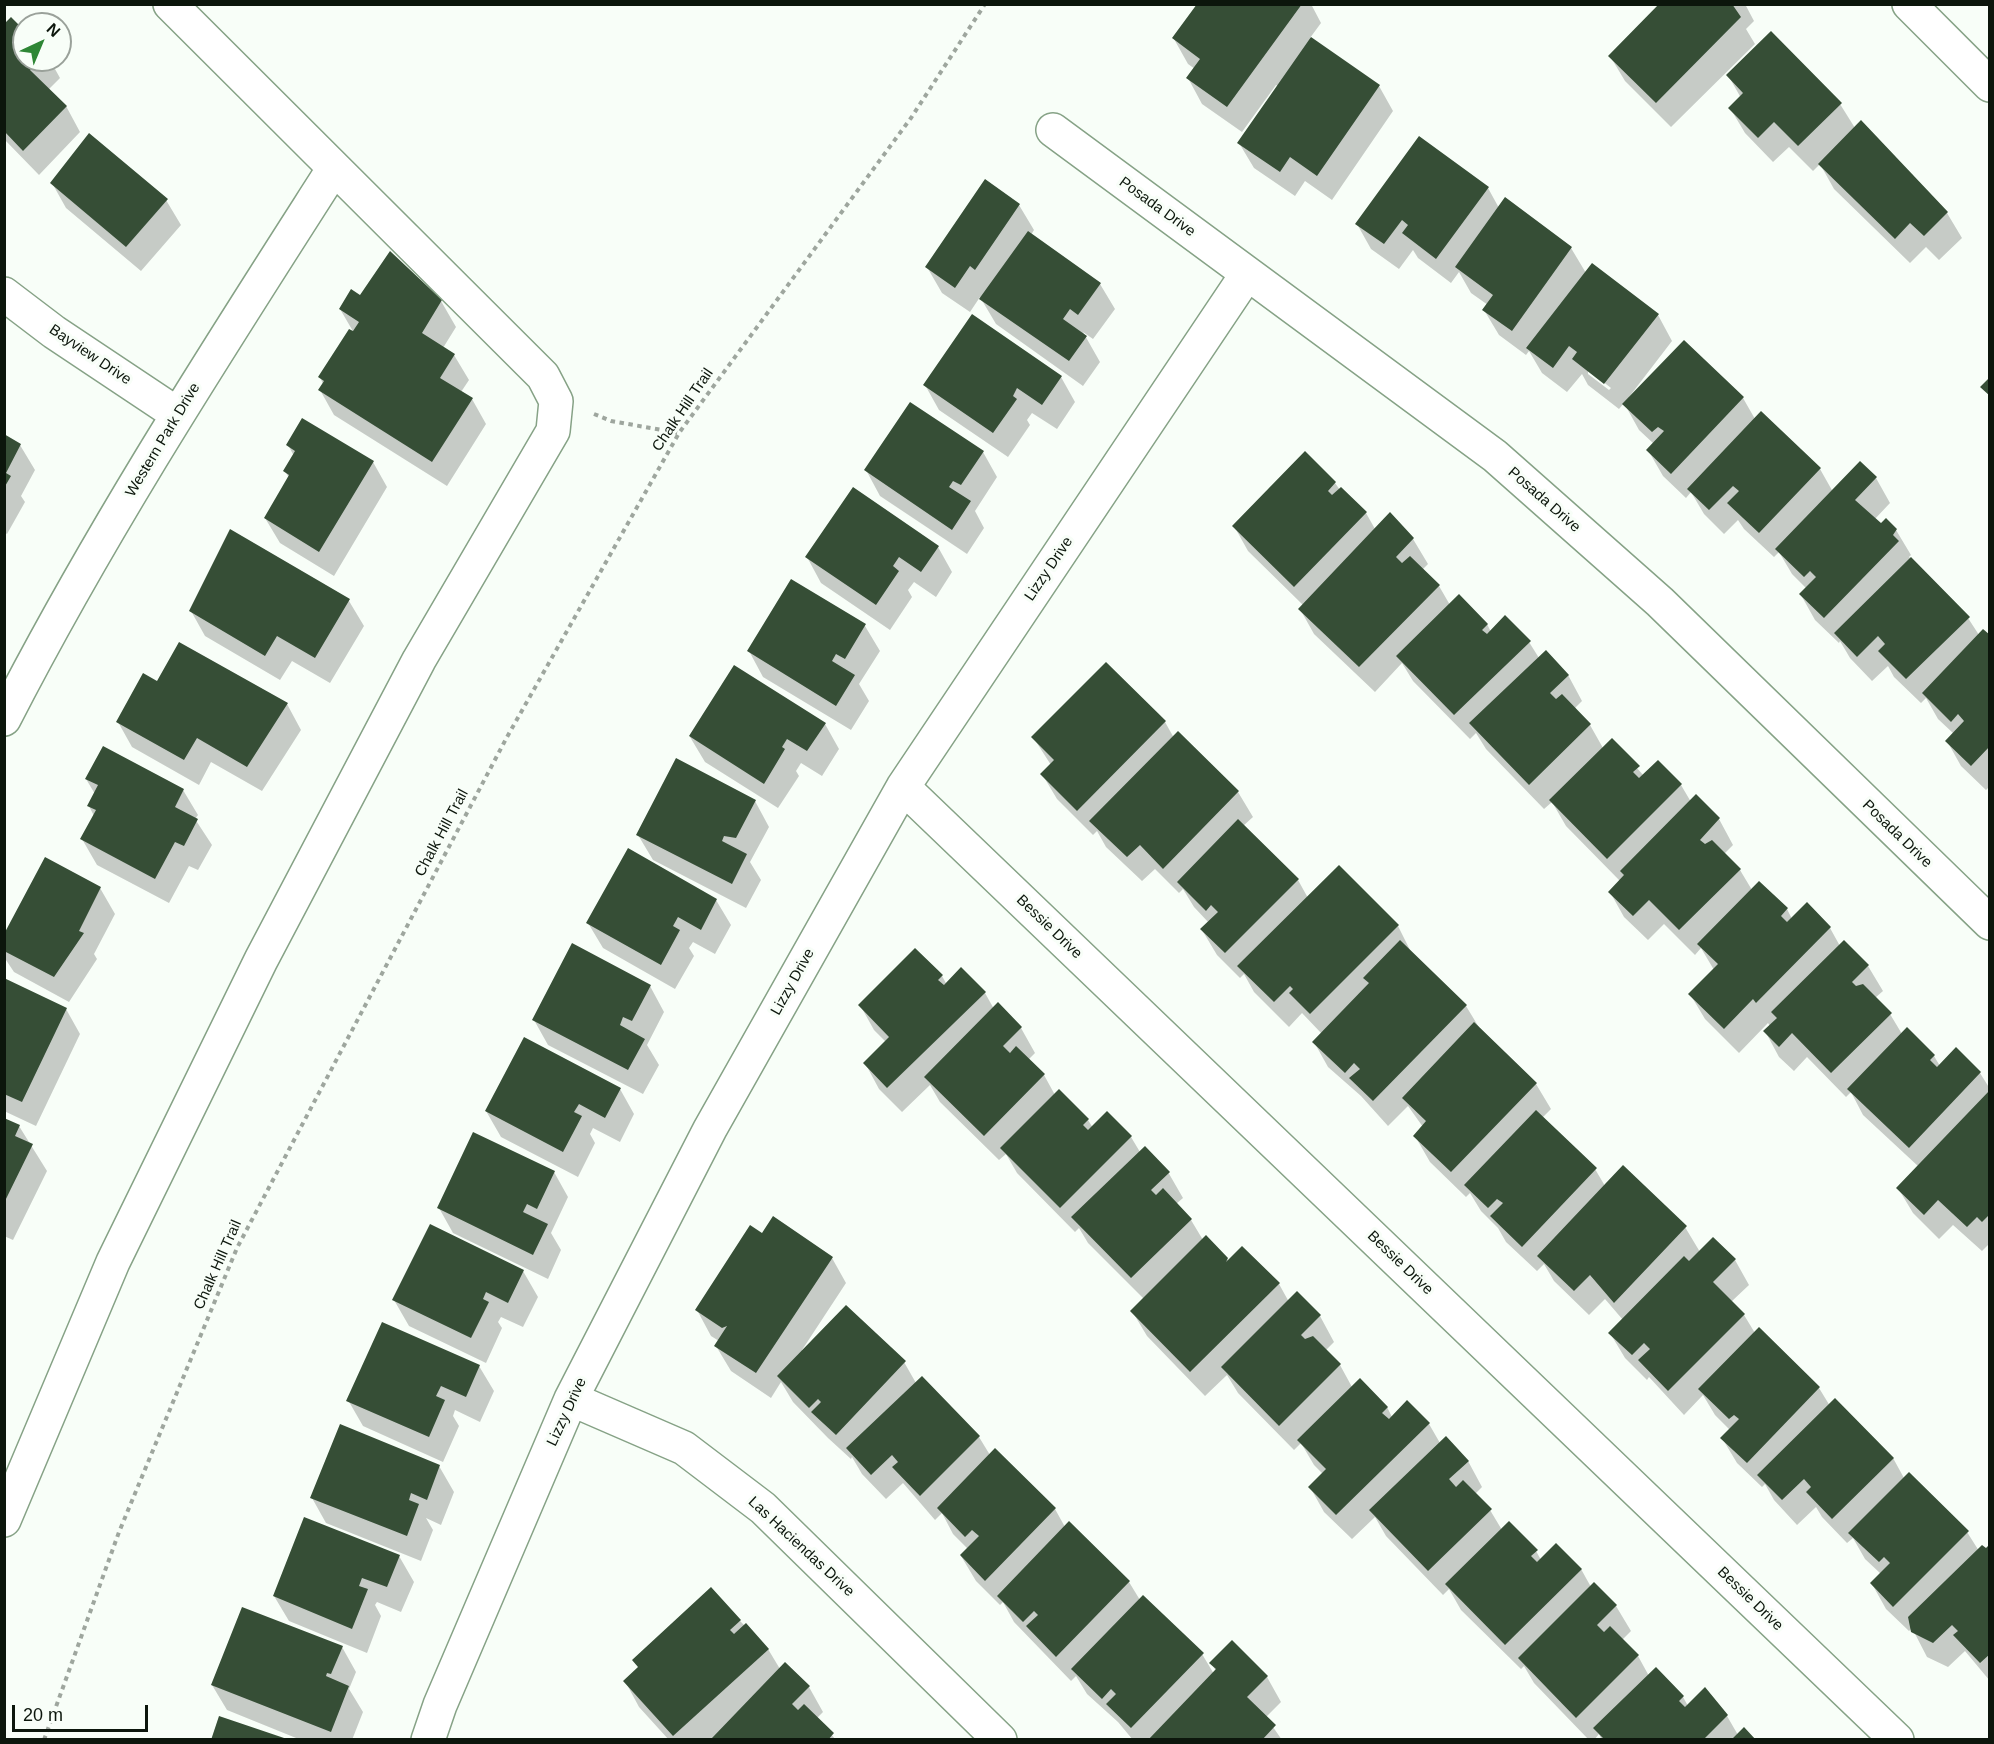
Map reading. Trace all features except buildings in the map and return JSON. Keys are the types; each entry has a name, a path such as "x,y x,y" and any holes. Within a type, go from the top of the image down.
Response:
{"street":[{"path":"4,1520 113,1262 261,960 419,660 553,431 556,401 543,376 170,4"},
{"path":"1909,4 1989,85"},
{"name":"Posada Drive","path":"1053,130 1495,456 1660,602 1989,923"},
{"name":"Western Park Drive","path":"4,719 33,663 177,414 334,168"},
{"name":"Lizzy Drive","path":"428,1740 440,1705 572,1399 710,1129 903,787 1247,274"},
{"name":"Bayview Drive","path":"4,294 54,332 177,414"},
{"name":"Bessie Drive","path":"903,787 1897,1740"},
{"name":"Las Haciendas Drive","path":"572,1399 684,1448 763,1508 1000,1740"}],"path":[{"name":"Chalk Hill Trail","path":"44,1740 119,1532 237,1248 507,737 678,433 911,118 985,4"},
{"path":"556,401 611,421 678,433"}]}
